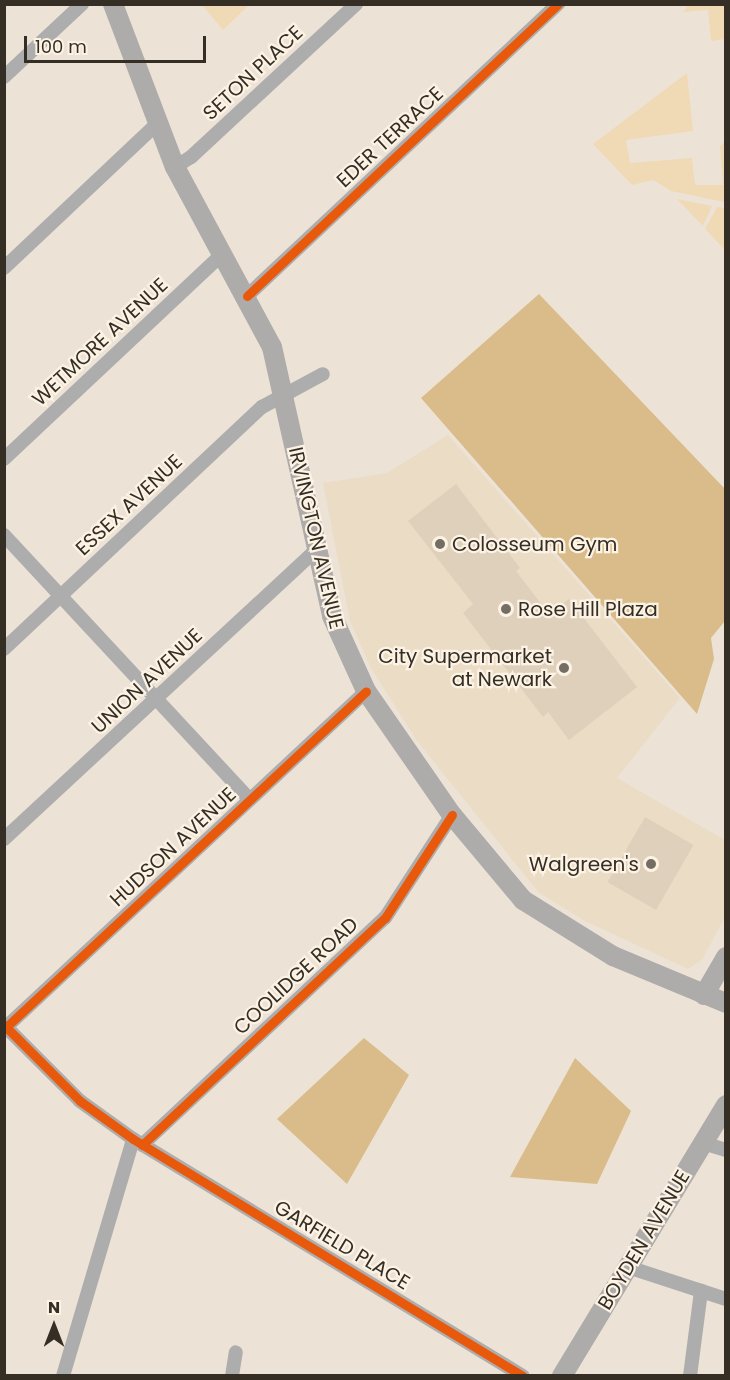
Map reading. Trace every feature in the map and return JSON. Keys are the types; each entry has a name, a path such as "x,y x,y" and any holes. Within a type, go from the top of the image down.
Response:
{"main road":[{"name":"IRVINGTON AVENUE","path":"113,4 156,125 175,166 222,254 248,296 272,347 315,550 339,636 366,691 452,815 509,888 538,913 613,956 726,1003"},
{"path":"704,995 726,957"},
{"name":"BOYDEN AVENUE","path":"562,1376 726,1105"}],"street":[{"path":"4,77 82,4"},
{"name":"SETON PLACE","path":"175,166 356,4"},
{"name":"EDER TERRACE","path":"248,296 558,4"},
{"path":"4,268 156,125"},
{"name":"WETMORE AVENUE","path":"4,459 222,254"},
{"path":"282,393 323,374"},
{"name":"ESSEX AVENUE","path":"4,649 262,407 282,393"},
{"path":"4,536 62,595 249,800"},
{"name":"UNION AVENUE","path":"4,839 315,550"},
{"name":"HUDSON AVENUE","path":"5,1027 366,691"},
{"name":"COOLIDGE ROAD","path":"137,1142 385,918 452,815"},
{"name":"GARFIELD PLACE","path":"5,1027 80,1101 137,1142 523,1376"},
{"path":"63,1376 137,1142"},
{"path":"703,1143 726,1150"},
{"path":"628,1267 726,1299"},
{"path":"690,1376 701,1291"},
{"path":"232,1376 236,1352"}],"shaded area":[{"path":"202,5 249,5 223,30"},
{"path":"688,5 725,5 725,39 711,41 708,10 683,12"},
{"path":"687,73 693,131 626,140 630,163 692,158 695,185 723,185 720,146 725,141 724,202 671,191 653,180 632,185 593,144"},
{"path":"677,199 712,206 704,224 702,225"},
{"path":"717,207 725,208 725,250 705,229"},
{"path":"539,294 725,489 725,621 711,638 714,659 697,714 421,398"},
{"path":"448,435 680,698 617,778 725,840 725,917 702,960 688,969 587,922 539,893 417,741 371,668 350,621 323,483 387,473"},
{"path":"364,1038 409,1075 347,1184 277,1119"},
{"path":"575,1058 631,1111 597,1184 510,1177"}],"building":[{"name":"Rose Hill Plaza","path":"456,484 520,568 516,571 549,614 569,599 637,687 569,740 548,712 543,717 463,613 473,604 408,521"},
{"name":"Walgreen's","path":"645,817 693,845 656,910 608,882"}],"cycle path":[{"path":"247,296 558,4"},
{"path":"4,1029 366,691"},
{"path":"142,1145 385,918 452,815"},
{"path":"4,1025 80,1101 133,1139 523,1376"}],"place":[{"name":"Colosseum Gym","path":"440,544"},
{"name":"Rose Hill Plaza","path":"506,609"},
{"name":"City Supermarket at Newark","path":"564,668"},
{"name":"Walgreen's","path":"651,864"}]}
